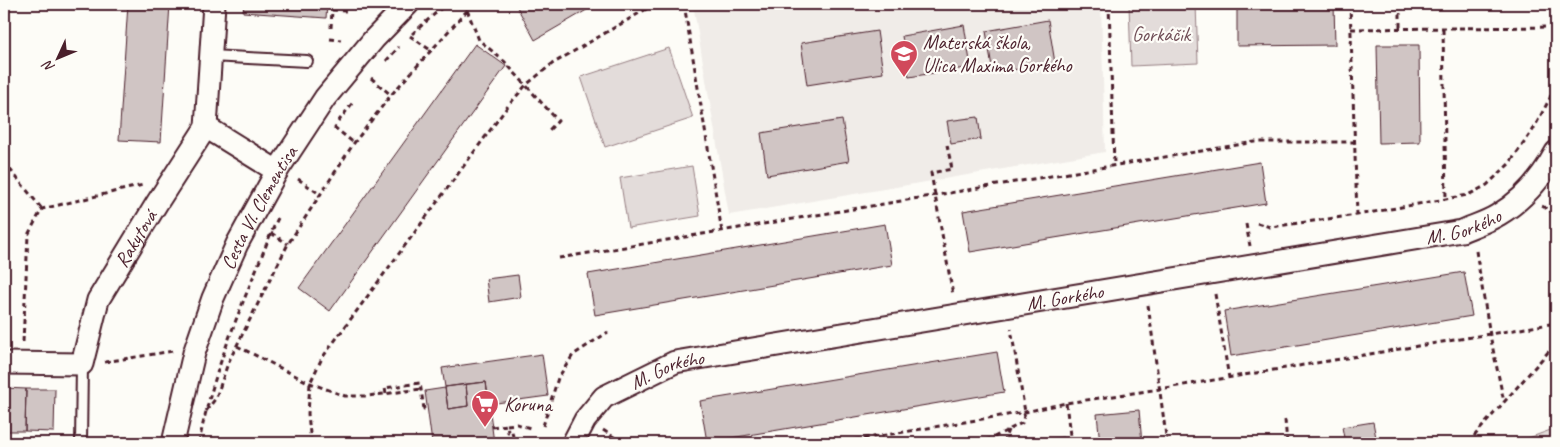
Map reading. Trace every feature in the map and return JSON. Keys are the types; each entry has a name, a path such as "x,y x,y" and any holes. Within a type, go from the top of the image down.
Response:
{"street":[{"path":"214,4 206,126 277,171"},
{"name":"Cesta Vl. Clementisa","path":"173,443 194,353 213,298 237,244 277,171 325,98 374,39 408,4"},
{"name":"Rakytová","path":"89,364 98,300 206,126"},
{"name":"M. Gorkého","path":"573,443 585,420 604,397 675,362 1462,231 1497,216 1526,195 1556,152"},
{"path":"13,363 89,364"}],"lane":[{"path":"211,56 307,61"},
{"path":"81,443 89,364"}],"path":[{"path":"331,28 332,10 346,11 354,4"},
{"path":"384,64 410,36 446,4"},
{"path":"205,413 216,398 228,364 288,244 354,143 391,95 473,4"},
{"path":"312,443 308,414 310,382 322,358 508,106 526,85 552,64 655,4"},
{"path":"684,4 722,232"},
{"path":"1109,4 1114,165"},
{"path":"1350,4 1357,214"},
{"path":"1400,4 1400,29"},
{"path":"466,10 479,40 505,62 558,121 549,130"},
{"path":"1351,29 1556,27"},
{"path":"1444,28 1446,199"},
{"path":"410,36 432,51"},
{"path":"330,39 341,40"},
{"path":"365,85 377,71"},
{"path":"1256,222 1270,227 1468,195 1488,185 1509,164 1534,130 1550,98 1556,76"},
{"path":"371,78 391,95"},
{"path":"328,135 355,99"},
{"path":"334,127 354,143"},
{"path":"559,258 1255,142 1355,142"},
{"path":"947,145 952,169 932,173 957,315"},
{"path":"4,162 42,209"},
{"path":"294,187 303,172"},
{"path":"13,363 28,235 42,209 174,177"},
{"path":"298,179 321,195"},
{"path":"1537,204 1556,214"},
{"path":"199,443 205,413 220,361 282,210"},
{"path":"1246,224 1250,244"},
{"path":"271,233 288,244"},
{"path":"1483,248 1476,251 1490,335 1504,402"},
{"path":"1206,296 1224,293"},
{"path":"1215,294 1229,378"},
{"path":"1138,307 1155,304"},
{"path":"1148,306 1166,443"},
{"path":"836,443 1025,412 1066,403 1229,378 1556,323"},
{"path":"1001,330 1021,327"},
{"path":"977,443 1022,423 1025,412 1011,329"},
{"path":"543,426 558,378 573,355 608,332"},
{"path":"1468,443 1556,343"},
{"path":"237,346 310,382 351,398 421,389"},
{"path":"89,364 182,349"},
{"path":"220,361 228,364"},
{"path":"386,394 385,388 420,383 424,409 428,408"},
{"path":"1066,403 1071,443 1100,438"},
{"path":"1285,420 1287,443"},
{"path":"492,427 517,424 530,428"},
{"path":"600,437 612,424"},
{"path":"507,425 508,432 512,432 514,443"},
{"path":"1003,443 1008,430"}],"shaded area":[{"name":"Materská škola, Ulica Maxima Gorkého","path":"693,4 1101,4 1105,152 729,215"}],"green space":[{"name":"Gorkáčik","path":"1129,4 1196,4 1198,63 1131,66"},
{"path":"669,48 693,118 605,147 581,77"},
{"path":"692,166 700,216 628,228 620,178"},
{"path":"1556,428 1556,443 1515,443"},
{"path":"1063,437 1064,443 1008,443"}],"building":[{"path":"128,4 170,4 161,142 119,140"},
{"path":"244,4 327,4 326,18 243,12"},
{"path":"523,4 597,4 535,40 517,7"},
{"path":"1334,4 1335,45 1237,46 1237,5"},
{"path":"1048,20 1055,63 993,73 986,31"},
{"path":"964,25 971,67 909,77 902,36"},
{"path":"877,31 883,73 807,85 801,43"},
{"path":"475,44 506,66 330,311 299,288"},
{"path":"1377,45 1419,45 1420,142 1379,143"},
{"path":"978,117 981,139 951,144 947,121"},
{"path":"842,120 849,161 767,175 761,133"},
{"path":"1260,162 1266,203 970,252 963,211"},
{"path":"885,224 892,265 595,315 588,274"},
{"path":"1464,272 1472,316 1231,356 1224,311"},
{"path":"518,275 521,297 489,302 486,279"},
{"path":"997,352 1004,392 707,442 700,401"},
{"path":"542,354 548,396 489,404 486,382 445,387 442,368"},
{"path":"486,382 494,443 432,443 425,391 445,388 448,409 468,406 466,384"},
{"path":"466,384 468,406 448,409 445,387"},
{"path":"4,388 26,389 25,431 4,431"},
{"path":"26,389 55,389 54,432 25,431"},
{"path":"1139,410 1142,443 1100,443 1097,414"},
{"path":"1373,422 1377,443 1345,443 1342,427"}],"place":[{"name":"Materská škola, Ulica Maxima Gorkého","path":"904,78"},
{"name":"Koruna","path":"485,428"}]}
